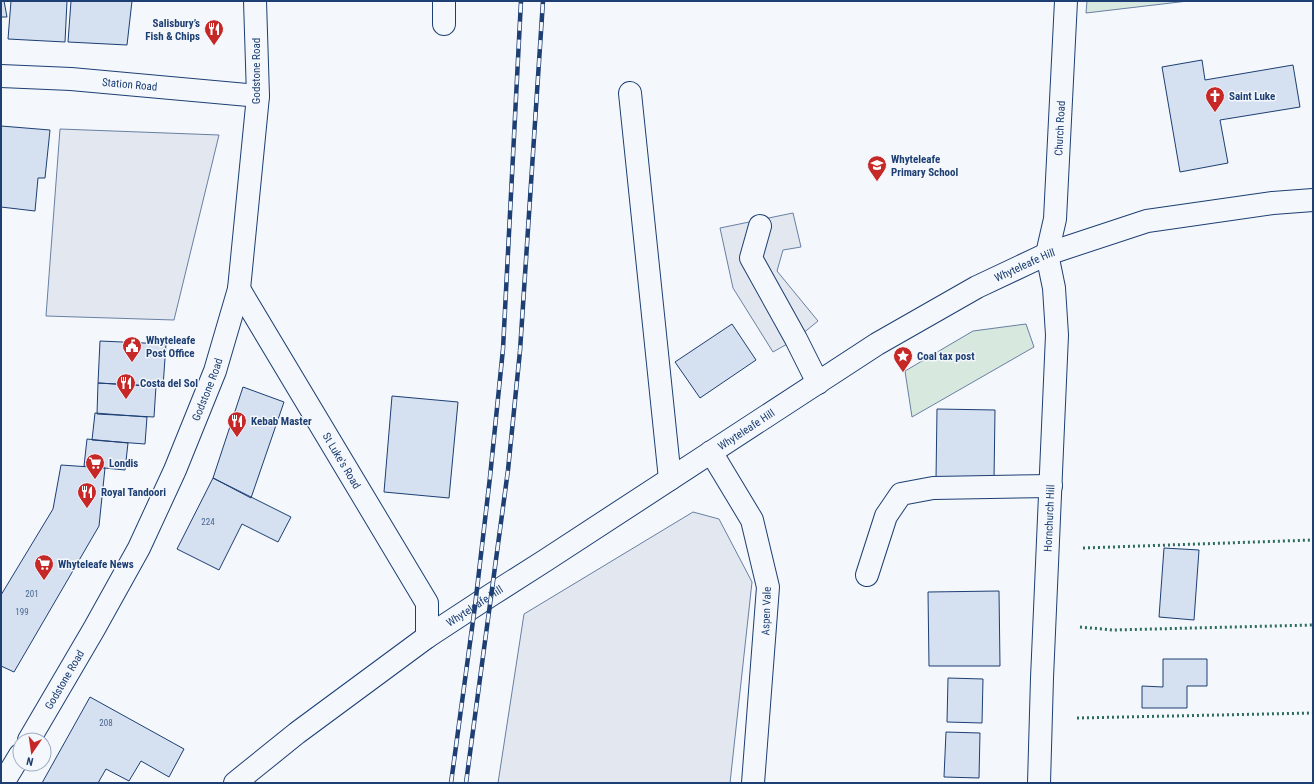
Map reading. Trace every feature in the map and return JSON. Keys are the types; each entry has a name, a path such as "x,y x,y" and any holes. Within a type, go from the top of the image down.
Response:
{"main road":[{"name":"Godstone Road","path":"34,732 139,548 175,470 215,371 239,289 258,96 255,1"},
{"path":"444,1 444,24"},
{"name":"Church Road","path":"1047,254 1055,219 1066,1"},
{"name":"Station Road","path":"1,76 71,79 258,96"},
{"path":"630,93 670,479"},
{"name":"Whyteleafe Hill","path":"235,783 297,733 428,638 491,595 541,564 877,344 977,287 1047,254 1147,221 1273,203 1313,200"},
{"path":"760,226 751,258 796,339 818,383"},
{"name":"Hornchurch Hill","path":"1039,783 1042,678 1057,335 1054,288 1047,254"},
{"name":"St Luke's Road","path":"239,289 428,603 428,638"},
{"name":"Aspen Vale","path":"711,452 752,520 768,587 753,783"},
{"path":"867,575 886,516 901,494 933,488 1051,486"},
{"path":"3,783 12,768"}],"shaded area":[{"path":"1087,1 1188,1 1086,13"},
{"path":"60,129 219,135 174,320 46,316"},
{"path":"793,213 801,247 783,250 777,271 818,321 796,339 773,352 733,288 720,228"},
{"path":"1026,324 1034,347 912,417 905,371 973,331"},
{"path":"693,512 719,519 752,582 730,783 498,783 524,614"}],"building":[{"path":"1,1 4,1 7,17 1,17"},
{"path":"11,1 67,1 65,42 8,39"},
{"path":"71,1 132,1 127,45 68,42"},
{"name":"Saint Luke","path":"1202,60 1205,80 1293,65 1300,107 1220,120 1228,163 1180,172 1162,67"},
{"path":"1,126 50,130 45,178 38,178 35,211 1,207"},
{"path":"732,324 756,360 700,398 675,362"},
{"name":"Whyteleafe Post Office","path":"100,341 166,344 163,387 98,383"},
{"name":"Costa del Sol","path":"98,383 156,386 154,417 97,414"},
{"path":"243,387 284,402 251,498 213,478"},
{"path":"392,396 458,402 449,498 384,492"},
{"path":"937,409 995,410 994,480 936,479"},
{"path":"95,413 147,417 145,444 92,440"},
{"path":"87,439 128,443 125,470 84,466"},
{"path":"61,465 105,468 99,526 14,672 1,666 1,595 53,509"},
{"path":"213,478 291,517 278,542 242,524 219,570 177,549"},
{"path":"1164,548 1199,550 1194,620 1159,617"},
{"path":"999,591 1000,666 929,666 928,592"},
{"path":"1163,659 1207,659 1207,686 1187,686 1187,708 1142,708 1142,686 1163,687"},
{"path":"948,678 983,679 982,723 947,722"},
{"path":"90,697 184,749 169,777 141,761 129,781 106,769 98,783 42,783 48,772 52,772 52,765"},
{"path":"946,732 980,733 979,778 944,777"}],"railway":[{"path":"451,783 475,606 503,349 521,1"},
{"path":"466,783 508,470 520,351 543,1"}],"hedge":[{"path":"1083,548 1313,540"},
{"path":"1080,627 1113,630 1313,625"},
{"path":"1077,718 1313,713"}],"place":[{"name":"Salisbury’s Fish & Chips","path":"214,46"},
{"name":"Saint Luke","path":"1215,113"},
{"name":"Whyteleafe Primary School","path":"877,182"},
{"name":"Whyteleafe Post Office","path":"132,363"},
{"name":"Coal tax post","path":"903,373"},
{"name":"Costa del Sol","path":"126,400"},
{"name":"Kebab Master","path":"237,438"},
{"name":"Londis","path":"95,480"},
{"name":"Royal Tandoori","path":"87,509"},
{"name":"Whyteleafe News","path":"44,581"}]}
